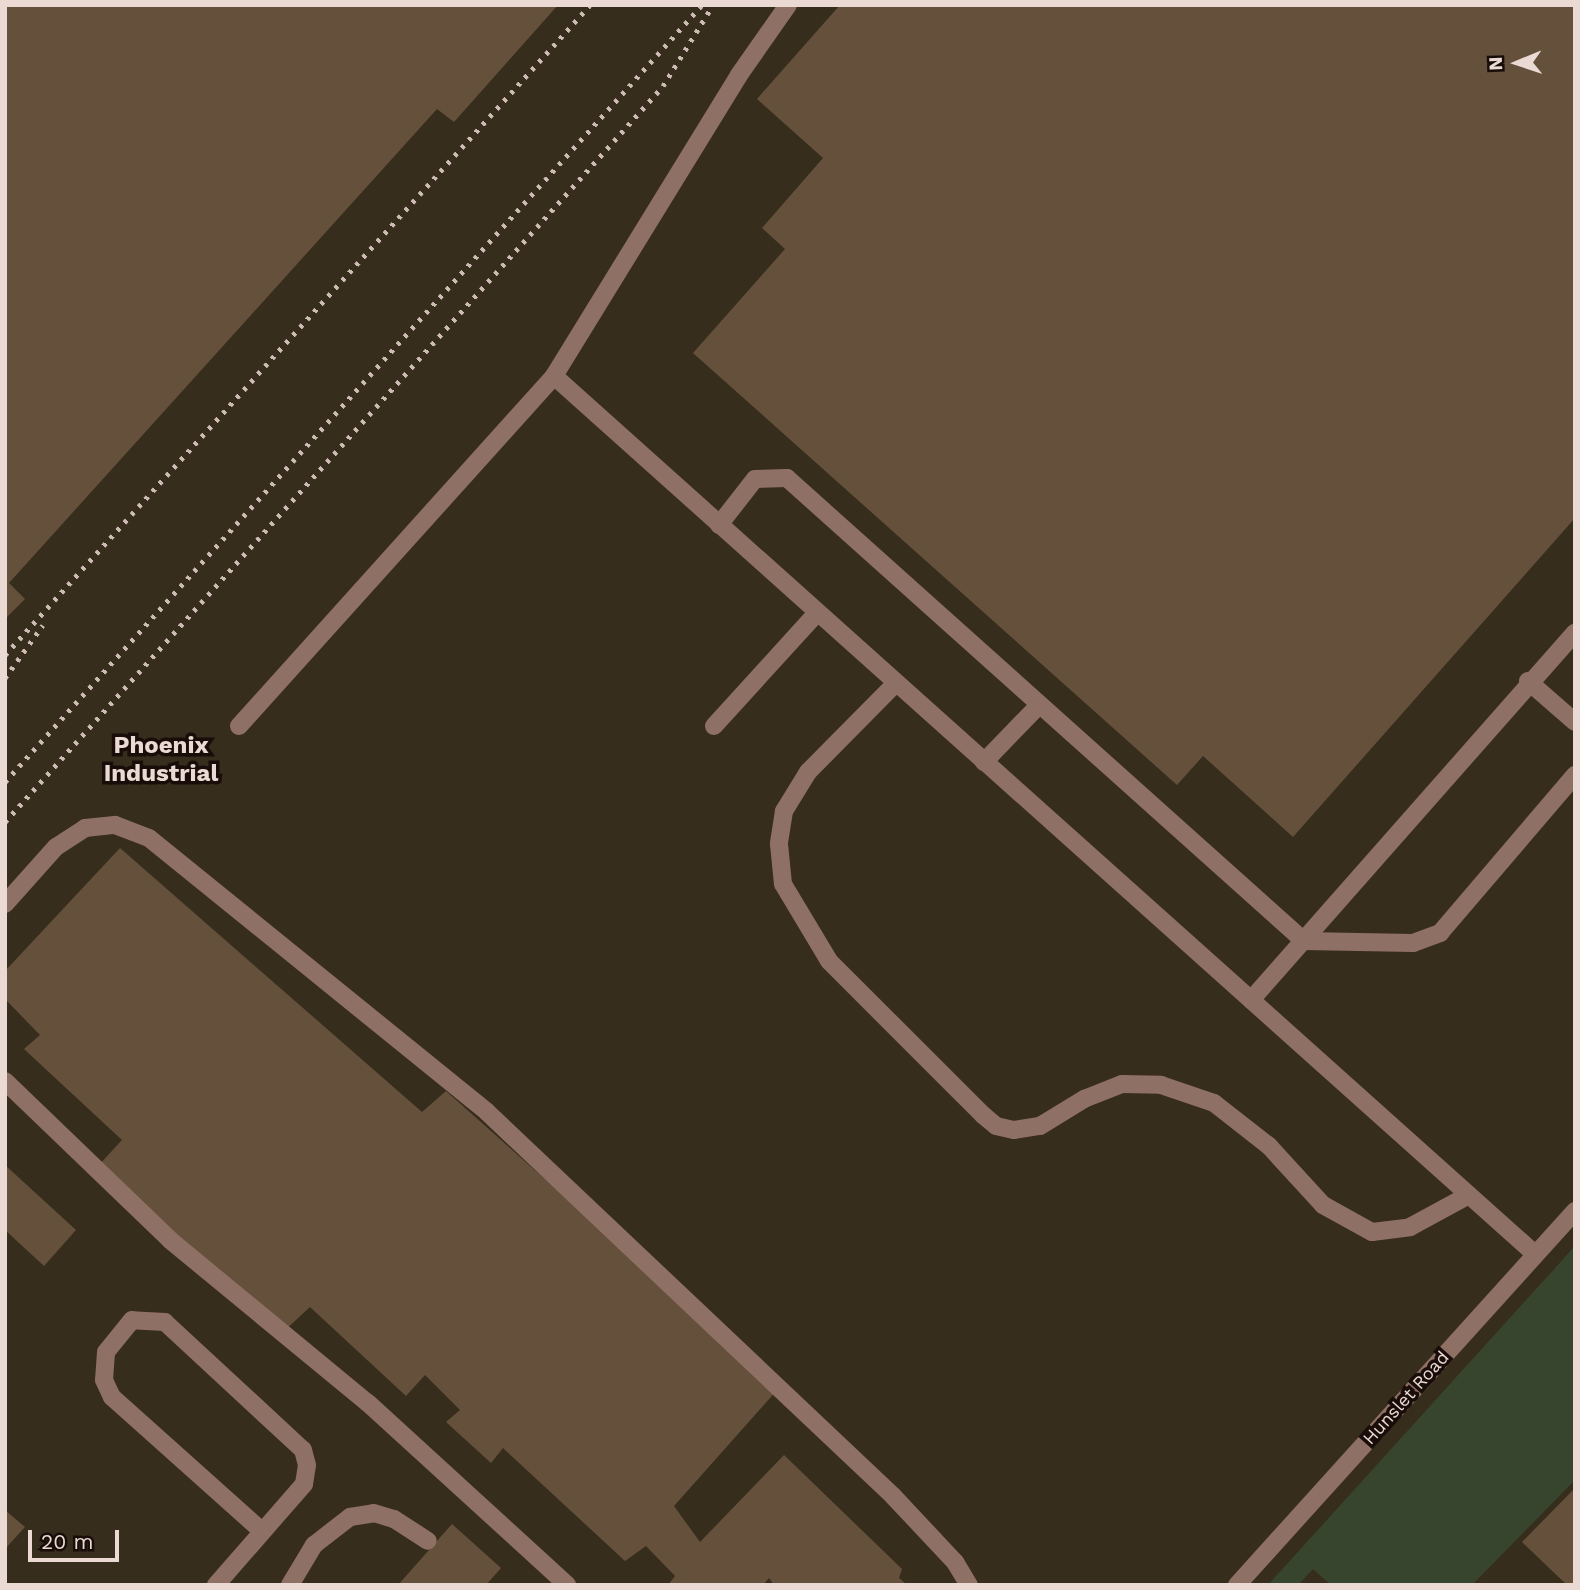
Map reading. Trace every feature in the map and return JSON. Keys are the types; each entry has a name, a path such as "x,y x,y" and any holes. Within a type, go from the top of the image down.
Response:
{"lane":[{"path":"239,726 554,376 732,86 788,5"},
{"path":"554,376 1535,1254"},
{"path":"719,525 755,480 774,475 786,478 1304,941 1413,943 1440,933 1575,775"},
{"path":"714,726 817,613"},
{"path":"1251,1000 1528,681 1575,632"},
{"path":"1528,681 1575,722"},
{"path":"896,683 808,772 785,811 779,844 783,884 829,961 983,1115 996,1126 1014,1130 1040,1126 1084,1099 1122,1084 1161,1085 1214,1103 1269,1146 1323,1205 1372,1232 1410,1227 1469,1195"},
{"path":"984,762 1038,706"},
{"path":"5,904 56,847 85,828 115,825 149,838 488,1111 893,1496 955,1562 970,1585"},
{"path":"5,1081 170,1240 368,1403 567,1585"},
{"name":"Hunslet Road","path":"1237,1585 1575,1211"},
{"path":"216,1585 304,1484 303,1450 164,1322 132,1320 106,1352 104,1380 112,1397 262,1531"},
{"path":"290,1585 314,1545 350,1517 384,1516 428,1541"}],"shaded area":[{"path":"5,5 1575,5 1575,1585 5,1585"}],"green space":[{"path":"1575,1246 1575,1480 1472,1585 1331,1585 1313,1569 1298,1585 1268,1585"}],"building":[{"path":"5,5 558,5 454,122 437,109 9,583 25,599 5,619"},
{"path":"840,5 1575,5 1575,518 1293,837 1203,756 1177,785 693,353 785,249 762,228 823,158 757,99"},
{"path":"120,848 422,1112 446,1091 779,1388 674,1506 700,1542 784,1455 902,1569 899,1578 907,1585 774,1585 769,1578 763,1585 668,1585 675,1576 646,1546 625,1561 503,1448 491,1463 446,1422 460,1410 425,1375 406,1396 310,1307 283,1332 98,1166 122,1140 24,1049 40,1035 5,999 5,971"},
{"path":"5,1165 76,1230 44,1266 5,1230"},
{"path":"1575,1488 1575,1585 1567,1585 1522,1542"},
{"path":"5,1510 25,1527 5,1549"},
{"path":"452,1524 501,1568 486,1585 398,1585"}],"railway":[{"path":"5,655 590,5"},
{"path":"5,782 702,5"},
{"path":"5,822 663,86 713,5"},
{"path":"5,678 43,625"}],"district":[{"name":"Phoenix Industrial","path":"161,760"}]}
